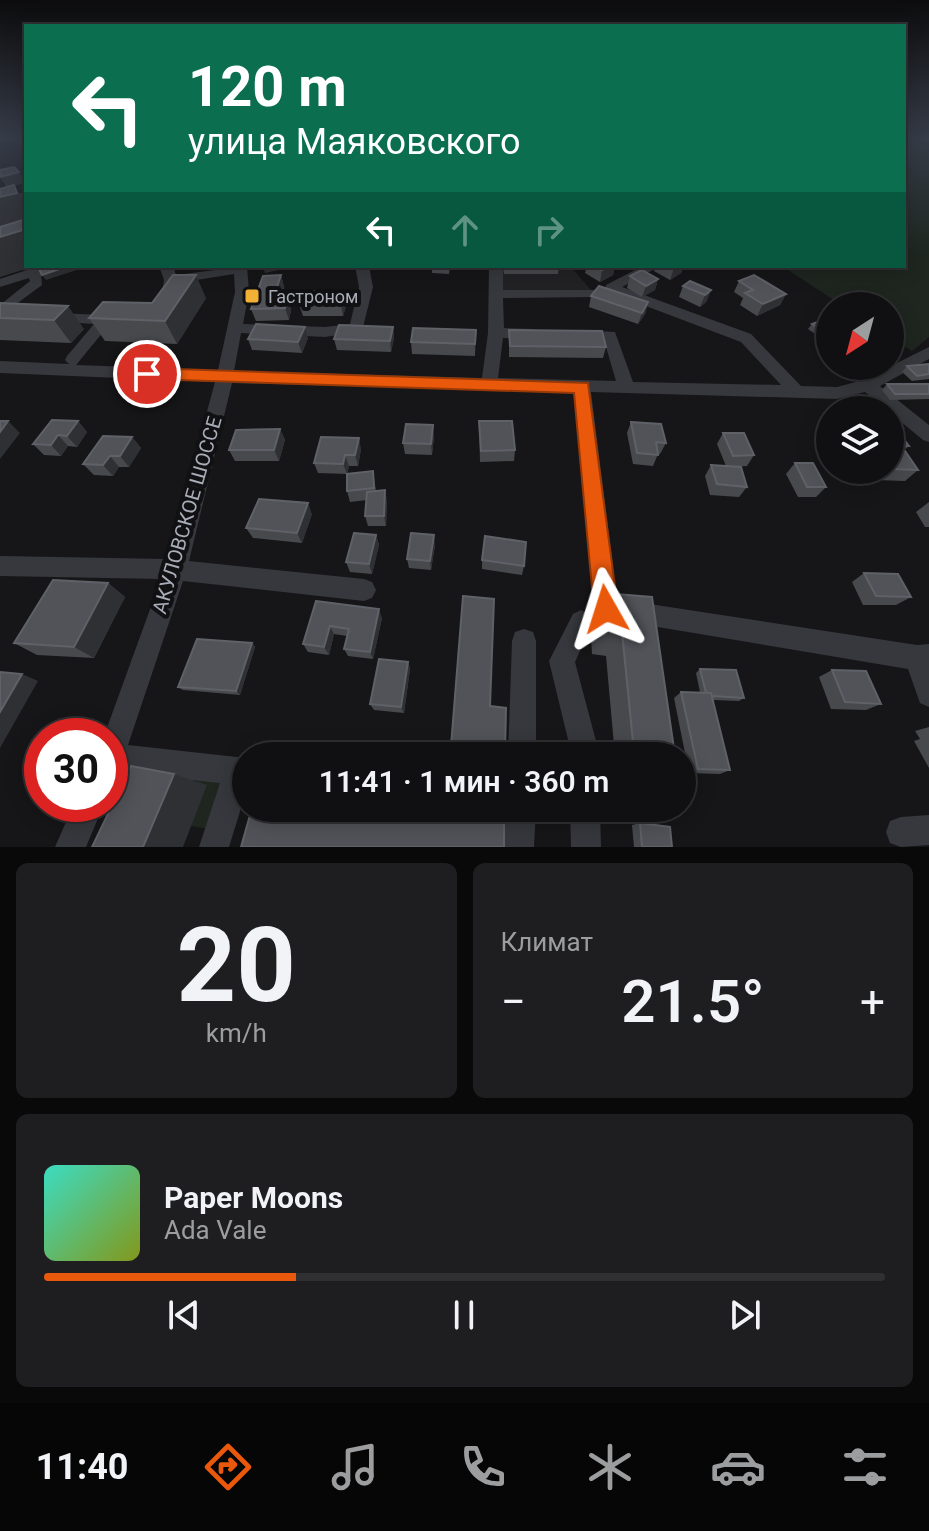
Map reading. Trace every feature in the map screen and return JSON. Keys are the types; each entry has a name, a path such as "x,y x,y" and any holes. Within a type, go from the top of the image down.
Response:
{"street":[{"path":"0,202 24,196"},
{"path":"0,283 47,268"},
{"path":"156,317 171,296 169,273 241,268"},
{"name":"АКУЛОВСКОЕ ШОССЕ","path":"124,718 175,571 225,377 242,292 241,268"},
{"path":"234,328 325,332 357,328 366,287 362,268"},
{"path":"489,384 496,333 496,268"},
{"path":"649,268 611,288 746,338 797,392"},
{"path":"11,316 37,282 34,272"},
{"path":"496,294 601,293 652,311"},
{"path":"11,316 113,318 73,360"},
{"path":"496,333 610,335 627,388"},
{"path":"0,367 225,377 837,393 868,385 929,352"},
{"path":"868,385 929,435"},
{"path":"582,387 606,609 923,658 929,694"},
{"path":"0,566 156,568 364,590"},
{"path":"581,622 562,661 582,742"},
{"path":"522,742 524,641"},
{"path":"128,760 232,770"},
{"path":"214,847 232,798"},
{"path":"70,847 81,822"},
{"path":"244,847 250,822"},
{"path":"519,847 520,822"},
{"path":"581,822 586,847"}],"shaded area":[{"path":"906,178 929,178 929,337 912,351 904,346 904,292 822,292 785,268 906,268"},
{"path":"500,268 572,268 592,291 502,291"},
{"path":"198,775 229,780 214,830 191,826"}],"building":[{"path":"14,185 17,193 0,197 0,189"},
{"path":"24,220 24,230 0,237 0,227"},
{"path":"42,268 62,268 42,275 39,269"},
{"path":"642,270 658,279 646,286 630,276"},
{"path":"173,275 196,275 165,321 89,318 103,302 152,303"},
{"path":"281,275 273,299 288,299 285,308 251,309 263,276"},
{"path":"754,275 786,294 763,304 745,293 753,290 739,281"},
{"path":"690,281 711,290 705,295 683,286"},
{"path":"599,286 648,302 642,313 591,296"},
{"path":"305,291 345,292 341,305 299,304"},
{"path":"0,303 68,306 54,320 0,318"},
{"path":"256,324 305,327 298,342 248,339"},
{"path":"339,325 393,327 390,341 334,339"},
{"path":"413,328 476,330 475,344 411,342"},
{"path":"509,330 602,331 606,347 510,346"},
{"path":"929,364 929,374 917,376 907,366"},
{"path":"887,384 929,384 929,394 895,394"},
{"path":"52,420 78,421 67,436 58,435 51,445 33,444"},
{"path":"0,421 8,421 0,432"},
{"path":"479,421 512,421 515,450 481,451"},
{"path":"631,422 661,424 666,443 656,442 658,455 637,453"},
{"path":"406,424 433,425 431,444 403,443"},
{"path":"280,429 274,450 229,450 236,430"},
{"path":"723,433 744,433 754,455 733,456"},
{"path":"103,436 132,437 120,456 110,456 103,465 83,464"},
{"path":"321,437 359,438 355,455 345,455 343,464 314,463"},
{"path":"904,451 905,451 918,470 904,470"},
{"path":"795,463 813,463 816,484 824,484 826,487 807,487"},
{"path":"711,465 741,467 747,487 717,484"},
{"path":"373,471 374,488 347,491 347,474"},
{"path":"385,490 384,516 365,516 367,492"},
{"path":"259,499 308,503 297,533 246,528"},
{"path":"354,533 376,535 369,564 346,562"},
{"path":"411,533 434,535 430,561 407,559"},
{"path":"485,536 526,542 524,566 482,560"},
{"path":"864,573 898,574 911,597 876,596"},
{"path":"53,580 108,583 74,647 14,643"},
{"path":"603,593 652,597 673,742 633,742 622,632 606,631"},
{"path":"463,596 494,599 490,706 506,708 505,742 451,742"},
{"path":"316,601 379,609 370,652 344,649 349,629 330,626 324,647 303,644"},
{"path":"197,639 252,643 236,691 178,687"},
{"path":"379,659 408,662 401,707 370,704"},
{"path":"700,669 736,670 744,698 706,693"},
{"path":"832,670 866,671 881,704 845,702"},
{"path":"0,672 22,674 0,712"},
{"path":"681,692 711,693 730,770 698,769 696,742 692,742"},
{"path":"131,766 174,774 143,847 92,847 104,822 128,822 128,772"},
{"path":"248,822 504,822 504,847 241,847"},
{"path":"640,823 670,827 672,847 642,847"}],"place":[{"name":"Гастроном","path":"252,296"}],"route":[{"path":"147,374 582,387 606,609"}]}
